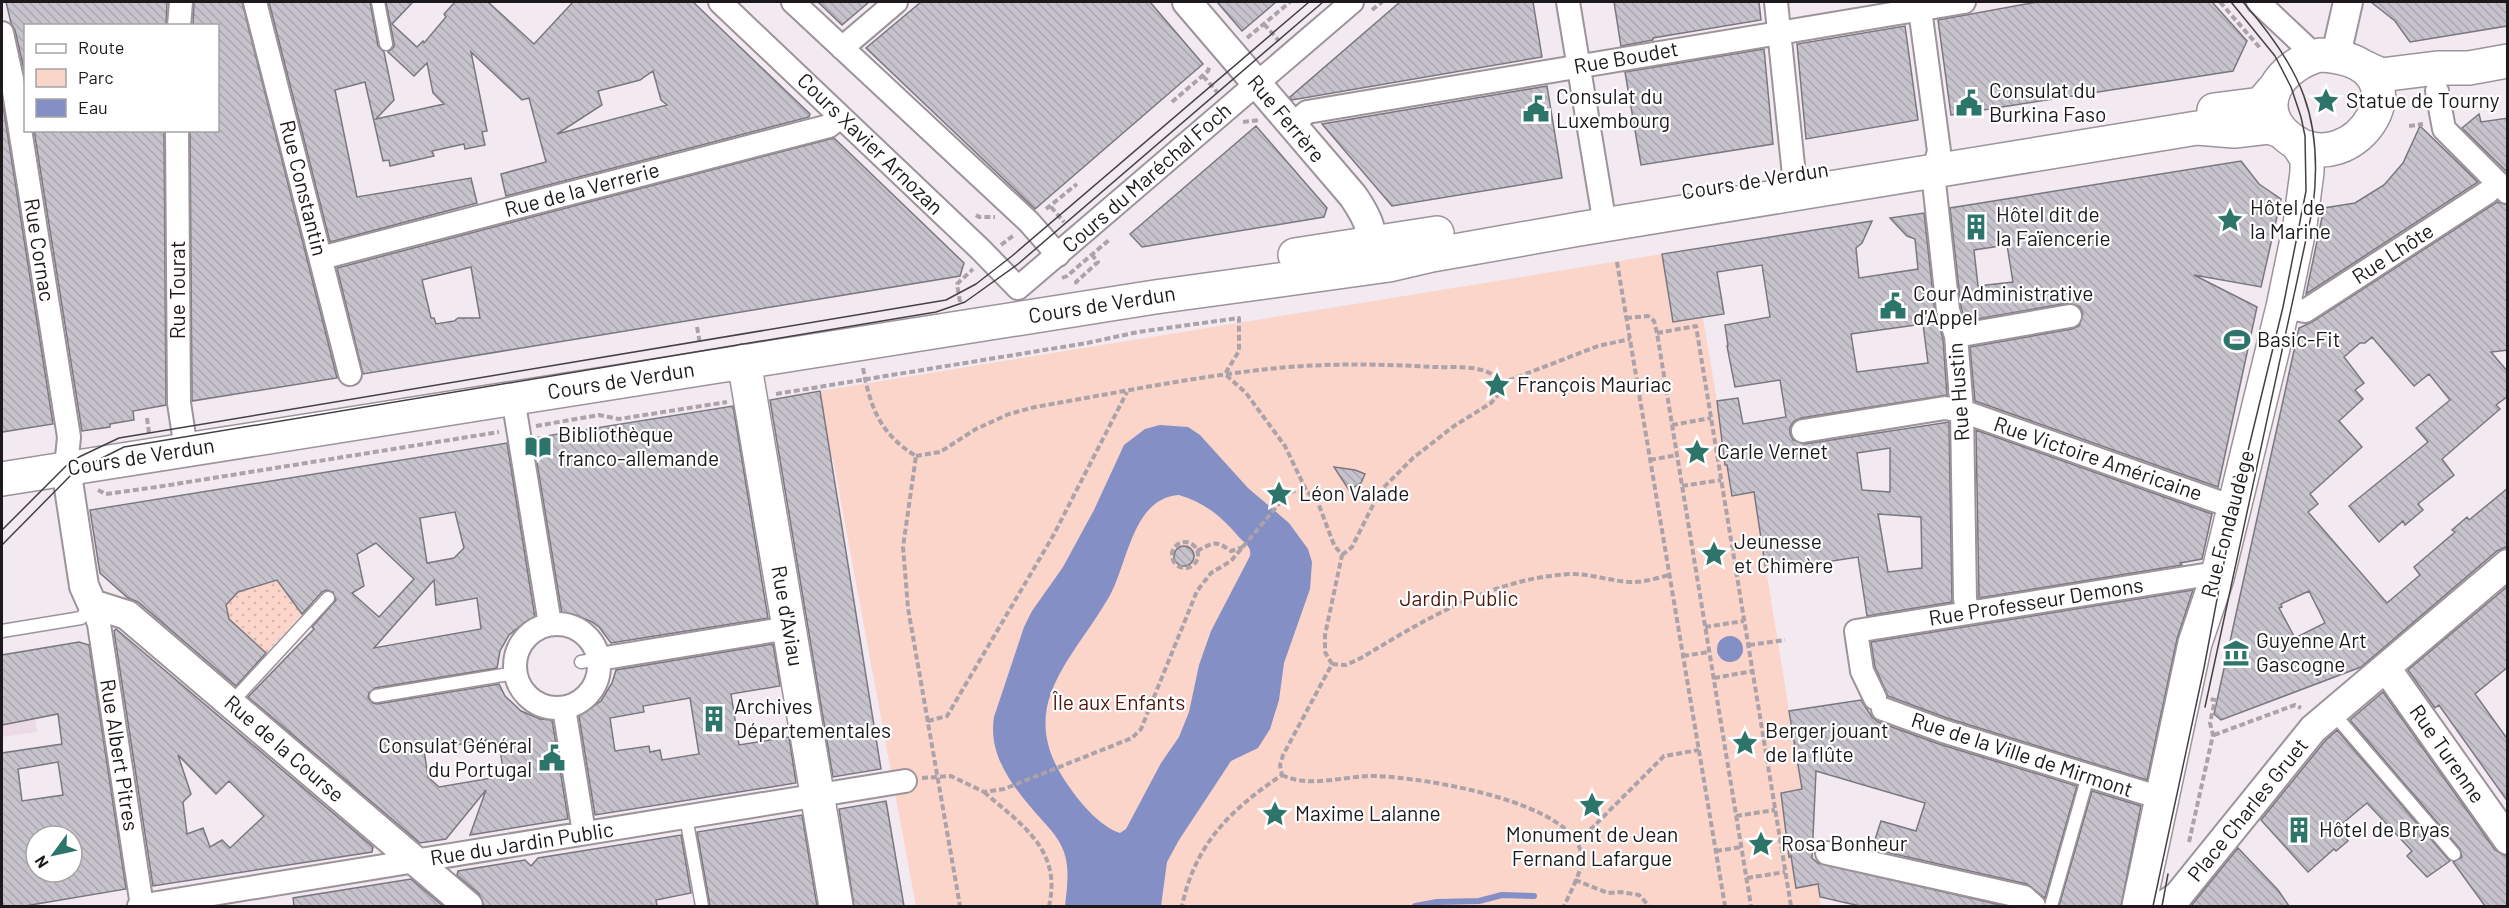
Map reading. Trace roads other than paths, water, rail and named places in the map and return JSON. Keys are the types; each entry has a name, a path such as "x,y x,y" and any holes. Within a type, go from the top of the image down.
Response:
{"main road":[{"path":"2508,61 2469,68 2438,68 2381,75 2328,55 2309,57 2284,73 2273,90 2272,112 2289,137 2316,149 2344,144 2363,131 2376,112 2391,99 2508,80"},
{"path":"2366,68 2375,80 2378,90 2376,112"},
{"name":"Cours de Verdun","path":"1242,285 1263,261 1371,243 1604,216 1936,162 2192,112 2261,104 2273,90"},
{"name":"Cours de Verdun","path":"2,479 186,449 516,413 744,361 1021,303 1242,285 1389,265 1794,175 1936,162 2197,128 2234,131 2269,127 2289,137"},
{"name":"Rue Fondaudège","path":"2139,906 2195,643 2217,578 2283,307 2306,191 2307,159 2289,137"},
{"name":"Rue d'Aviau","path":"744,361 836,906"}],"street":[{"path":"179,24 181,2"},
{"name":"Rue Constantin","path":"255,2 350,374"},
{"name":"Cours Xavier Arnozan","path":"720,2 981,250 1021,303"},
{"path":"793,2 1029,222 1058,255"},
{"path":"842,48 896,2"},
{"name":"Rue Ferrère","path":"1186,2 1353,196 1367,217 1371,243"},
{"name":"Cours du Maréchal Foch","path":"1021,303 1058,255 1352,2"},
{"path":"1568,2 1604,216"},
{"path":"1776,2 1794,175"},
{"name":"Rue Boudet","path":"1292,125 1307,112 1779,32 1920,5 1964,2"},
{"path":"2258,2 2308,49 2328,55 2348,2"},
{"name":"Rue Hustin","path":"1920,5 1948,310 1956,336 1962,411 1965,599 1968,613"},
{"name":"Rue Cornac","path":"2,33 12,79 69,437 66,468"},
{"path":"2437,91 2444,129 2502,187"},
{"name":"Rue de la Verrerie","path":"321,258 829,126 840,117"},
{"name":"Rue Tourat","path":"177,132 179,403 186,449"},
{"name":"Rue Lhôte","path":"2283,307 2306,311 2488,192 2502,187"},
{"path":"1306,276 1359,254 1371,243"},
{"path":"1956,336 2070,316"},
{"name":"Rue Victoire Américaine","path":"1803,431 1945,408 1962,411 2219,502 2235,504"},
{"path":"516,413 550,624"},
{"path":"66,468 84,586 92,604"},
{"name":"Place Charles Gruet","path":"2163,906 2178,896 2313,729 2508,564"},
{"name":"Rue Professeur Demons","path":"1879,704 1862,671 1856,631 2204,575 2217,578"},
{"name":"Rue de la Course","path":"92,604 127,615 468,906"},
{"name":"Rue Albert Pitres","path":"92,604 99,624 141,906"},
{"path":"550,624 563,624 576,628 587,636 594,647 590,661 599,673 595,685 577,704 564,708 550,708 538,704 523,691 515,673 515,660 519,647 537,628 550,624"},
{"path":"590,661 789,628"},
{"name":"Rue Turenne","path":"2386,668 2508,840"},
{"name":"Rue de la Ville de Mirmont","path":"1879,704 2088,776 2161,798"},
{"path":"564,708 584,833"},
{"name":"Rue du Jardin Public","path":"141,906 905,780"},
{"path":"1827,853 2024,897 2034,906"}],"lane":[{"path":"378,2 386,44"},
{"path":"231,703 328,598"},
{"path":"2,631 81,618 92,604"},
{"path":"376,696 515,673"},
{"path":"2332,712 2454,854"},
{"path":"2050,906 2088,776"},
{"path":"686,817 702,906"}],"water":[{"path":"1160,425 1188,427 1200,435 1248,488 1289,523 1308,549 1312,562 1310,589 1284,663 1279,700 1270,729 1258,748 1231,761 1179,840 1167,862 1161,906 1065,906 1067,872 1064,852 1055,835 1017,790 1003,768 994,744 994,717 1024,627 1032,611 1063,567 1094,510 1124,445 1145,429","holes":["1179,495 1205,506 1225,522 1249,547 1250,556 1211,631 1199,665 1189,712 1179,737 1161,763 1126,829 1120,833 1099,821 1086,808 1070,788 1053,760 1046,734 1047,710 1053,688 1064,666 1116,583 1141,520 1163,499"]},
{"path":"1730,636 1739,640 1743,649 1739,658 1730,662 1721,658 1717,649 1721,640"}],"waterway":[{"path":"1415,906 1437,902 1479,901 1502,895 1534,896"}],"tram line":[{"path":"2,530 67,465 119,438 946,300 976,284 1012,256 1309,2"},
{"path":"2,545 74,472 124,447 936,312 965,302 1018,264 1323,2"},
{"path":"2153,906 2204,668 2235,504 2283,307 2306,191 2305,136 2291,87 2275,56 2231,2"},
{"path":"2205,707 2313,207 2316,175 2311,120 2294,72 2280,49 2243,2"},
{"path":"2162,906 2168,874"}],"place":[{"name":"Statue de Tourny","path":"2326,101"},
{"name":"Consulat du Burkina Faso","path":"1969,103"},
{"name":"Consulat du Luxembourg","path":"1536,109"},
{"name":"Hôtel de la Marine","path":"2230,220"},
{"name":"Hôtel dit de la Faïencerie","path":"1976,227"},
{"name":"Cour Administrative d'Appel","path":"1893,306"},
{"name":"Basic-Fit","path":"2237,340"},
{"name":"François Mauriac","path":"1497,385"},
{"name":"Bibliothèque franco-allemande","path":"538,447"},
{"name":"Carle Vernet","path":"1697,452"},
{"name":"Léon Valade","path":"1279,494"},
{"name":"Jeunesse et Chimère","path":"1714,554"},
{"name":"Guyenne Art Gascogne","path":"2236,653"},
{"name":"Archives Départementales","path":"714,719"},
{"name":"Berger jouant de la flûte","path":"1745,743"},
{"name":"Consulat Général du Portugal","path":"552,758"},
{"name":"Monument de Jean Fernand Lafargue","path":"1592,805"},
{"name":"Maxime Lalanne","path":"1275,814"},
{"name":"Hôtel de Bryas","path":"2299,830"},
{"name":"Rosa Bonheur","path":"1761,844"}],"park label":[{"name":"Jardin Public","path":"1459,599"},
{"name":"Île aux Enfants","path":"1119,703"}]}
